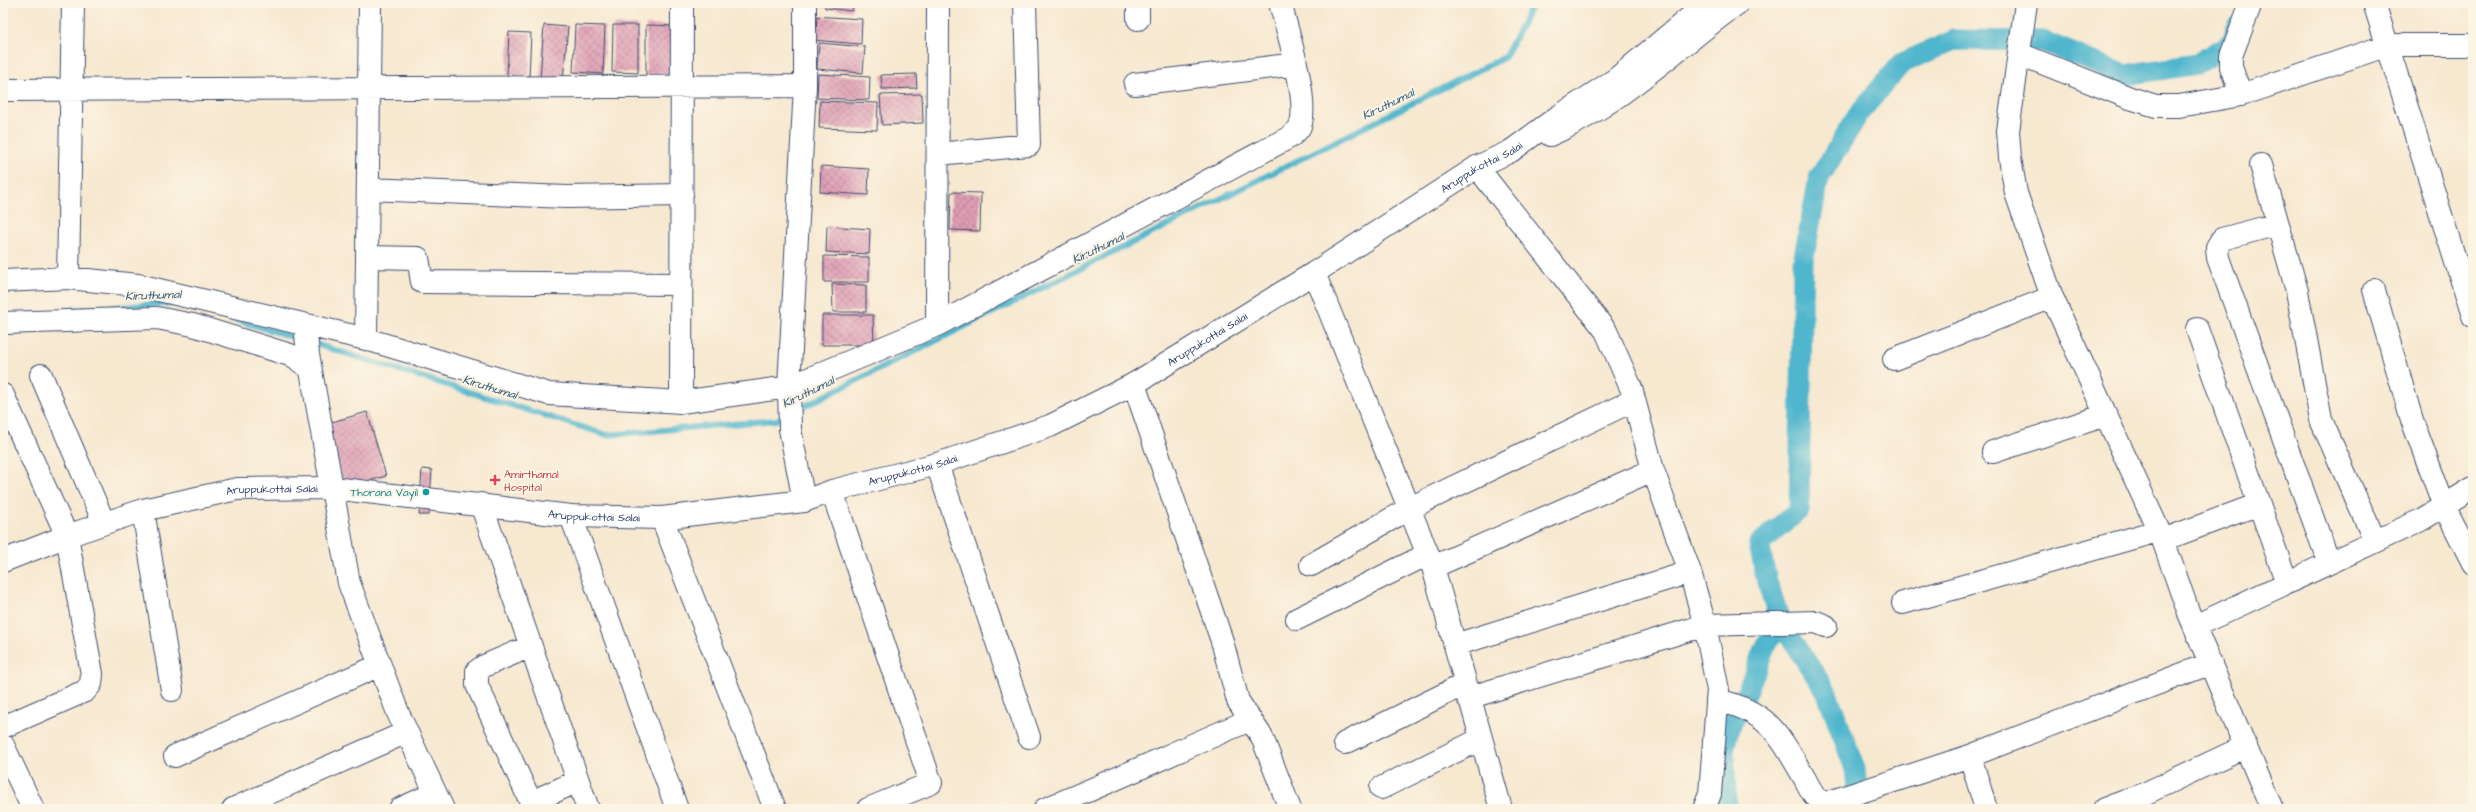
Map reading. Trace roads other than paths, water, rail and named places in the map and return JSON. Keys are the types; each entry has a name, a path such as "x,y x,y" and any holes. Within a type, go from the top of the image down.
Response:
{"street":[{"path":"68,278 73,3"},
{"path":"366,339 370,3"},
{"path":"681,402 682,3"},
{"path":"804,501 790,429 789,394 805,86 805,3"},
{"path":"937,325 938,3"},
{"path":"938,154 1029,145 1026,3"},
{"path":"3,324 157,318 193,325 290,355 307,345 366,339 549,394 681,402 789,394 937,325 1290,137 1300,127 1303,114 1296,64 1280,3"},
{"name":"Aruppukottai Salai","path":"3,561 66,536 143,510 238,489 333,488 481,504 571,516 662,518 804,501 832,491 937,464 1050,426 1134,384 1314,273 1477,167 1511,151 1556,118 1616,79 1707,3"},
{"path":"1511,151 1578,122 1618,98 1702,29 1738,3"},
{"path":"2241,96 2231,67 2231,56 2251,3"},
{"path":"2374,3 2473,316"},
{"path":"2026,5 2008,131 2010,158 2016,192 2052,297 2160,535 2195,626 2272,809"},
{"path":"2020,54 2130,98 2156,106 2178,106 2241,96 2388,45 2473,46"},
{"path":"1135,84 1296,64"},
{"path":"3,90 805,86"},
{"path":"2261,165 2297,291 2321,420 2375,541"},
{"path":"1477,167 1606,331 1634,400 1652,470 1690,572 1705,625 1718,690 1725,702 1757,714 1783,742 1820,802 1826,804 1840,797 1970,756 2211,663"},
{"path":"368,189 566,197 682,195"},
{"path":"2278,224 2222,239 2217,247 2218,258 2329,563"},
{"path":"367,257 418,258 422,282 681,284"},
{"path":"1314,273 1431,561 1500,808"},
{"path":"3,281 68,278 138,285 307,345"},
{"path":"2374,290 2412,420 2444,506 2473,563"},
{"path":"1894,359 2052,297"},
{"path":"2197,329 2287,582"},
{"path":"307,345 349,583 407,732 439,801 400,809"},
{"path":"41,375 104,523"},
{"path":"1134,384 1222,641 1238,701 1262,737 1290,809"},
{"path":"3,395 66,536 92,674 91,684 85,691 74,698 3,727"},
{"path":"1311,565 1410,508 1634,400"},
{"path":"1993,452 2106,415"},
{"path":"937,464 1029,736"},
{"path":"1298,619 1431,561 1652,470"},
{"path":"2195,626 2421,520 2473,488"},
{"path":"832,491 931,783 868,809"},
{"path":"481,504 588,809"},
{"path":"1903,603 2160,535 2259,504"},
{"path":"143,510 172,690"},
{"path":"571,516 677,809"},
{"path":"662,518 776,809"},
{"path":"1455,645 1690,572"},
{"path":"1346,743 1467,691 1705,625 1816,622 1826,626"},
{"path":"531,646 484,666 478,671 477,685 528,796 533,799 538,799 578,781"},
{"path":"175,756 380,665"},
{"path":"1704,809 1710,794 1725,702"},
{"path":"1045,809 1129,775 1191,745 1250,720"},
{"path":"233,809 407,732"},
{"path":"1381,788 1480,739"},
{"path":"3,745 33,809"},
{"path":"2104,809 2144,794 2246,746"},
{"path":"1970,756 1986,809"}],"waterway":[{"name":"Kiruthumal","path":"793,412 1505,57 1533,3"},
{"path":"1727,809 1724,750 1729,728 1741,707 1765,646 1781,623 1767,582 1759,544 1799,510 1803,261 1819,178 1860,112 1902,63 1954,40 2043,41 2125,75 2197,64 2232,42 2237,26"},
{"name":"Kiruthumal","path":"70,310 175,303"},
{"name":"Kiruthumal","path":"226,317 303,340"},
{"name":"Kiruthumal","path":"312,343 607,435 777,420 785,416"},
{"path":"1781,623 1827,693 1855,769 1859,809"}],"place":[{"name":"Amirthamal Hospital","path":"495,480"},
{"name":"Thorana Vayil","path":"426,492"}]}
